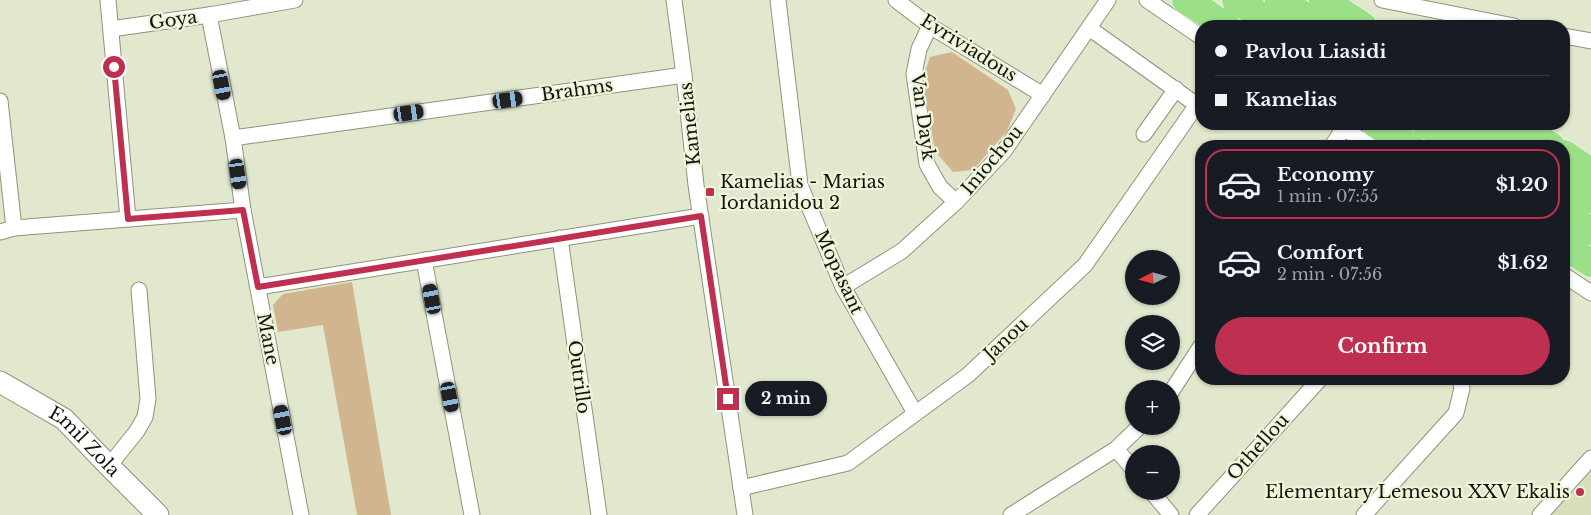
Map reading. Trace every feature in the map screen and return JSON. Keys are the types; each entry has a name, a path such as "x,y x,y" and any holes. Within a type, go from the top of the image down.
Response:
{"highway":[{"path":"1186,0 1217,20"},
{"path":"1236,0 1268,20"},
{"path":"1279,0 1311,20"},
{"path":"1323,0 1354,20"},
{"path":"1386,130 1401,140"},
{"path":"1436,130 1451,140"},
{"path":"1483,130 1498,140"},
{"path":"1526,130 1541,140"},
{"path":"1570,158 1591,172"},
{"path":"1570,186 1591,199"},
{"path":"1570,217 1591,231"},
{"path":"1570,250 1591,263"}],"street":[{"path":"108,0 128,219"},
{"name":"Goya","path":"111,29 295,0"},
{"name":"Kamelias","path":"674,0 701,216 745,515"},
{"name":"Mopasant","path":"778,0 800,185 843,287 916,413"},
{"name":"Evriviadous","path":"896,0 930,26 1043,95"},
{"name":"Iniochou","path":"843,287 902,251 956,202 1004,151 1108,0"},
{"path":"1147,0 1195,32"},
{"path":"1382,0 1484,20"},
{"name":"Mane","path":"209,15 233,138 243,210 301,515"},
{"name":"Van Dayk","path":"930,26 919,49 914,74 927,164 940,187 956,202"},
{"path":"1088,28 1176,89 1195,100"},
{"path":"1570,37 1591,42"},
{"name":"Brahms","path":"233,138 684,75"},
{"path":"1144,134 1176,89"},
{"path":"0,100 7,230 243,210"},
{"name":"Janou","path":"741,488 848,463 968,375 1084,265 1195,108"},
{"path":"1346,130 1362,140"},
{"path":"258,287 701,216"},
{"name":"Outrillo","path":"560,238 599,515"},
{"path":"424,260 472,515"},
{"path":"1570,279 1591,293"},
{"path":"109,466 137,431 145,417 148,398 139,290"},
{"path":"1179,380 1195,355"},
{"name":"Emil Zola","path":"0,382 64,419 158,515"},
{"name":"Othellou","path":"1196,515 1315,385"},
{"path":"1364,515 1456,413 1461,385"},
{"path":"1011,515 1116,449 1131,435"},
{"path":"1116,449 1125,460"},
{"path":"1540,515 1591,458"},
{"path":"1158,500 1171,515"}],"shaded area":[{"path":"952,52 1008,90 1016,109 1007,131 973,170 953,172 935,151 923,78 930,57"},
{"path":"352,282 391,515 357,515 323,325 278,332 273,305 283,294"},
{"name":"Elementary Lemesou XXV Ekalis","path":"1591,469 1591,515 1550,515"}],"place":[{"name":"Kamelias - Marias Iordanidou 2","path":"710,192"},
{"name":"Elementary Lemesou XXV Ekalis","path":"1580,492"}],"route":[{"path":"114,67 128,219 243,210 258,287 701,216 728,399"}]}
